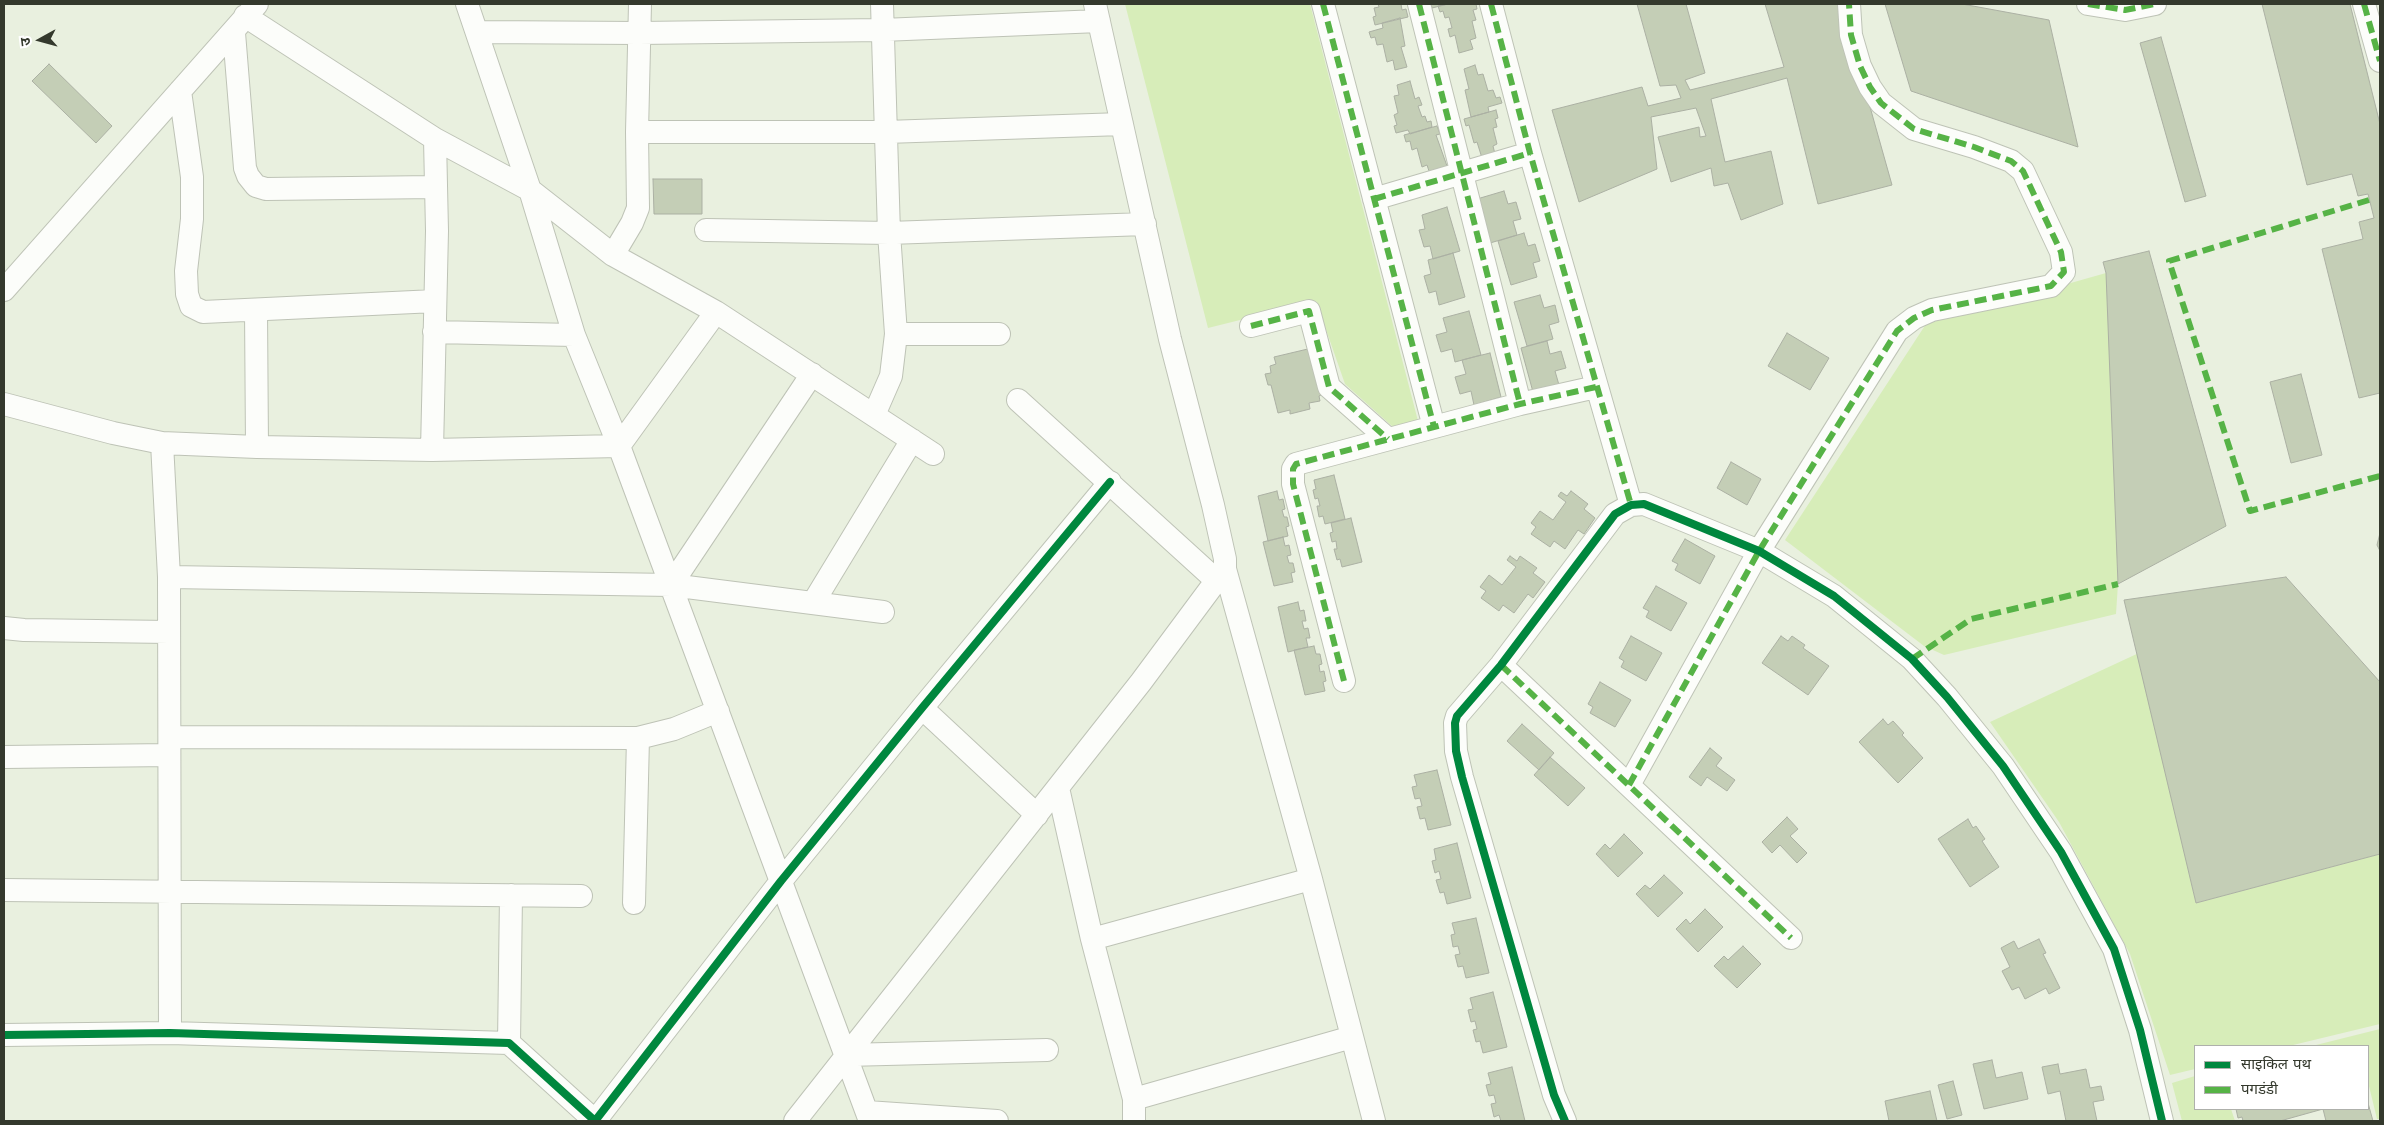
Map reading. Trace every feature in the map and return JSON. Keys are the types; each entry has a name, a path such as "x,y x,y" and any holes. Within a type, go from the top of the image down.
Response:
{"street":[{"path":"467,4 530,190 574,335 619,446 869,1116 997,1121"},
{"path":"613,255 632,223 638,208 637,132 640,4"},
{"path":"874,415 891,376 896,334 889,233 882,4"},
{"path":"1323,4 1434,427"},
{"path":"1418,4 1520,404"},
{"path":"1491,4 1530,153 1631,505"},
{"path":"1629,785 1759,551 1897,331 1914,318 1932,310 2051,286 2064,272 2061,252 2023,171 2011,161 1914,129 1881,103 1870,88 1860,66 1852,35 1849,4"},
{"path":"2088,4 2125,10 2154,4"},
{"path":"2364,4 2380,61"},
{"path":"477,32 639,33 882,30 1097,12 1170,339 1226,559 1221,575 1142,682 795,1121"},
{"path":"4,290 245,18"},
{"path":"245,18 435,139 530,190 613,255 716,312 933,454"},
{"path":"245,18 245,168 248,176 256,186 266,189 435,187"},
{"path":"180,92 192,177 192,219 186,270 191,306 203,312 435,301"},
{"path":"637,132 886,132 1122,124"},
{"path":"432,450 437,231 435,139"},
{"path":"1374,199 1462,175 1530,153"},
{"path":"706,230 889,233 1144,224"},
{"path":"256,310 257,447"},
{"path":"619,446 716,312"},
{"path":"1251,326 1309,312 1329,387 1388,439"},
{"path":"434,332 574,335"},
{"path":"896,334 999,334"},
{"path":"671,585 812,374"},
{"path":"1344,681 1293,484 1293,469 1296,464 1520,404 1596,387"},
{"path":"1018,400 1110,482 1221,575 1311,879 1374,1121"},
{"path":"4,404 113,433 162,443 257,447 432,450 619,446"},
{"path":"813,603 912,440"},
{"path":"162,443 169,632 170,1033"},
{"path":"4,1035 170,1033 509,1043 595,1121 781,880 1110,482"},
{"path":"1566,1121 1554,1095 1456,751 1456,716 1501,665 1614,514 1631,505 1644,504 1759,551 1834,596 1888,638 1947,697 2003,766 2061,852 2114,949 2140,1030 2162,1121"},
{"path":"168,577 671,585 883,612"},
{"path":"4,628 24,630 169,632"},
{"path":"1501,665 1790,938"},
{"path":"922,708 1037,815"},
{"path":"4,757 170,746 638,738 674,729 718,711"},
{"path":"634,903 638,738"},
{"path":"1058,788 1092,939 1134,1110 1352,1037"},
{"path":"1092,939 1311,879"},
{"path":"4,890 581,896"},
{"path":"509,1043 511,895"},
{"path":"846,1055 1046,1050"}],"green space":[{"path":"1125,4 1310,4 1418,421 1393,427 1345,384 1316,301 1208,328"},
{"path":"2106,273 2110,294 2118,584 2116,614 1944,655 1924,646 1785,540 1926,324"},
{"path":"2141,652 2196,903 2380,854 2380,1024 2293,1045 2194,1045 2194,1069 2170,1075 2130,954 2059,822 1990,722"},
{"path":"2380,1029 2380,1119 2377,1119 2369,1086 2369,1045 2316,1045"},
{"path":"2194,1076 2194,1110 2231,1110 2235,1121 2182,1121 2172,1083"}],"building":[{"path":"1378,4 1401,4 1402,10 1406,9 1408,17 1375,25 1373,17 1376,16 1374,8 1379,7"},
{"path":"1431,4 1448,4 1432,8"},
{"path":"1476,4 1477,9 1473,10 1476,20 1472,21 1476,38 1470,40 1473,49 1459,53 1455,35 1450,37 1448,29 1452,28 1449,17 1445,18 1443,11 1440,12 1438,6"},
{"path":"1637,4 1686,4 1705,73 1685,80 1690,90 1784,67 1765,4 1841,4 1892,185 1818,204 1787,78 1711,99 1725,162 1771,151 1783,204 1741,220 1728,183 1714,186 1711,168 1671,182 1658,137 1699,127 1700,137 1706,136 1696,108 1651,117 1657,169 1579,202 1552,110 1642,87 1648,106 1681,98 1676,85 1660,86"},
{"path":"1885,4 1962,4 2049,20 2078,147 1911,91"},
{"path":"2262,4 2350,4 2380,124 2380,393 2359,398 2322,249 2363,239 2359,222 2374,218 2368,194 2358,196 2352,174 2307,185"},
{"path":"1400,18 1405,46 1401,47 1407,67 1395,70 1393,60 1387,62 1383,44 1377,45 1375,37 1371,38 1369,32 1383,28 1382,23"},
{"path":"2161,37 2206,196 2185,202 2140,43"},
{"path":"49,64 112,126 96,143 32,81"},
{"path":"1475,65 1478,75 1483,74 1488,91 1493,90 1496,98 1500,97 1502,103 1488,107 1489,112 1471,117 1465,90 1469,89 1464,69"},
{"path":"1410,81 1415,99 1419,97 1422,105 1418,106 1422,117 1425,116 1427,122 1431,121 1432,127 1410,134 1408,130 1396,133 1394,126 1397,125 1394,115 1398,113 1394,96 1399,95 1397,85"},
{"path":"1496,110 1498,118 1495,119 1497,127 1493,128 1497,144 1493,146 1495,154 1482,158 1477,142 1474,143 1469,125 1466,126 1464,119"},
{"path":"1437,126 1440,134 1436,135 1447,166 1430,174 1427,165 1422,167 1417,148 1412,150 1410,141 1406,142 1404,135"},
{"path":"653,179 702,179 702,214 654,214"},
{"path":"1504,191 1508,204 1516,202 1521,219 1513,221 1517,235 1490,243 1477,199"},
{"path":"1447,207 1460,251 1433,259 1430,246 1424,247 1419,230 1425,229 1422,215"},
{"path":"1524,233 1528,246 1535,244 1540,261 1533,263 1537,277 1511,285 1498,241"},
{"path":"2149,251 2226,526 2118,584 2106,273 2103,262"},
{"path":"1453,253 1465,297 1439,305 1436,291 1429,293 1424,276 1431,274 1428,260"},
{"path":"1540,295 1544,308 1555,305 1559,322 1549,325 1553,339 1527,346 1514,302"},
{"path":"1469,311 1481,355 1455,362 1452,349 1441,352 1436,335 1447,332 1443,318"},
{"path":"1787,333 1829,358 1810,390 1768,366"},
{"path":"1547,341 1550,354 1561,351 1566,368 1555,371 1559,385 1533,392 1521,348"},
{"path":"1312,348 1321,395 1319,396 1320,401 1309,403 1310,409 1290,414 1290,410 1278,413 1271,385 1268,385 1265,374 1271,373 1270,366 1276,364 1274,357"},
{"path":"1490,353 1501,397 1474,405 1471,391 1460,394 1455,377 1466,374 1462,360"},
{"path":"2301,374 2322,455 2291,463 2270,382"},
{"path":"1731,462 1761,479 1747,505 1717,488"},
{"path":"1334,475 1345,519 1325,524 1323,516 1319,517 1317,506 1320,506 1318,498 1315,499 1313,490 1316,489 1314,480"},
{"path":"1277,491 1279,500 1283,499 1285,509 1282,510 1284,517 1287,517 1289,526 1286,527 1288,536 1268,541 1258,496"},
{"path":"1571,491 1588,504 1584,509 1595,518 1584,534 1578,530 1565,549 1554,541 1550,547 1531,534 1536,527 1531,523 1540,511 1553,520 1566,502 1558,496 1561,492 1567,496"},
{"path":"1351,518 1362,562 1342,567 1340,559 1337,560 1334,549 1337,549 1336,541 1332,542 1330,533 1333,532 1331,523"},
{"path":"2380,533 2380,551 2377,545"},
{"path":"1283,537 1285,546 1289,545 1291,555 1287,556 1289,563 1293,563 1295,572 1291,573 1293,582 1274,586 1263,542"},
{"path":"1685,539 1715,556 1700,584 1675,570 1678,564 1672,561"},
{"path":"1510,556 1517,561 1520,556 1537,568 1533,573 1545,582 1533,598 1528,594 1514,613 1503,605 1499,611 1481,598 1486,591 1480,587 1489,575 1502,585 1516,567 1507,560"},
{"path":"2286,577 2380,682 2380,854 2196,903 2124,600"},
{"path":"1656,586 1687,603 1671,631 1646,617 1649,611 1643,608"},
{"path":"1298,602 1300,611 1304,610 1306,621 1302,621 1304,629 1308,628 1310,638 1306,638 1308,647 1288,652 1278,607"},
{"path":"1631,636 1662,653 1646,681 1621,667 1624,661 1619,658"},
{"path":"1781,636 1788,641 1792,636 1805,645 1803,648 1829,666 1808,695 1762,663"},
{"path":"1314,646 1316,654 1320,654 1322,664 1319,665 1320,672 1324,671 1326,681 1323,682 1325,691 1305,695 1294,650"},
{"path":"1600,682 1631,700 1615,727 1590,713 1593,707 1588,704"},
{"path":"1883,719 1888,725 1893,721 1904,733 1902,735 1923,758 1898,783 1859,742"},
{"path":"1522,724 1554,753 1539,770 1507,741"},
{"path":"1710,748 1722,758 1716,766 1735,780 1727,791 1707,777 1701,786 1689,777"},
{"path":"1550,757 1585,788 1568,806 1534,775"},
{"path":"1437,770 1451,825 1428,830 1425,818 1420,819 1417,807 1422,806 1420,798 1415,799 1412,787 1417,786 1414,775"},
{"path":"1787,817 1798,829 1790,836 1807,853 1797,863 1780,845 1772,853 1762,842"},
{"path":"1968,819 1973,828 1976,826 1985,839 1982,841 1999,867 1970,887 1938,839"},
{"path":"1624,834 1643,853 1618,877 1596,854 1605,844 1610,849"},
{"path":"1457,843 1471,898 1447,904 1444,892 1440,893 1436,880 1441,879 1439,871 1435,873 1432,861 1436,860 1434,849"},
{"path":"1664,875 1683,893 1658,917 1636,894 1645,885 1650,889"},
{"path":"1705,909 1723,927 1698,952 1676,929 1686,919 1690,924"},
{"path":"1476,918 1489,973 1466,978 1463,966 1458,967 1455,955 1460,954 1458,946 1453,947 1451,935 1455,934 1452,923"},
{"path":"2039,939 2046,953 2043,954 2060,988 2049,994 2046,988 2025,999 2019,987 2012,990 2002,971 2010,967 2001,948 2014,941 2018,949"},
{"path":"1743,946 1761,964 1737,988 1714,966 1724,956 1728,960"},
{"path":"1493,992 1507,1047 1483,1053 1480,1041 1476,1042 1473,1030 1477,1029 1475,1021 1471,1022 1468,1010 1473,1009 1470,998"},
{"path":"1992,1060 1996,1078 2022,1072 2028,1099 1984,1109 1973,1064"},
{"path":"2058,1064 2060,1074 2086,1069 2090,1088 2101,1086 2104,1100 2093,1102 2097,1121 2066,1121 2060,1091 2048,1094 2042,1067"},
{"path":"1512,1067 1525,1121 1501,1121 1499,1115 1494,1117 1491,1104 1496,1103 1494,1095 1489,1096 1486,1085 1491,1084 1488,1073"},
{"path":"1953,1081 1962,1115 1947,1119 1938,1085"},
{"path":"1930,1091 1937,1121 1889,1121 1885,1101"},
{"path":"2369,1107 2373,1121 2326,1121 2323,1110 2369,1110"},
{"path":"2236,1110 2319,1110 2280,1121 2243,1121 2242,1117 2238,1118"}],"marked path":[{"path":"1323,4 1434,427"},
{"path":"1419,4 1520,404"},
{"path":"1491,4 1530,153 1631,505"},
{"path":"1629,785 1759,551 1897,331 1914,318 1932,310 2051,286 2064,272 2061,252 2023,171 2011,161 1974,147 1914,129 1881,103 1870,87 1860,66 1851,35 1849,4"},
{"path":"2088,4 2125,10 2155,4"},
{"path":"2364,4 2380,61"},
{"path":"1374,199 1530,153"},
{"path":"2369,200 2169,261 2250,511 2380,476"},
{"path":"1251,326 1309,311 1329,387 1388,439"},
{"path":"1344,681 1293,484 1293,469 1296,464 1520,404 1596,387"},
{"path":"1912,659 1971,619 2118,584"},
{"path":"1501,665 1791,938"}],"cycle path":[{"path":"4,1035 170,1033 509,1043 595,1121 781,881 1110,482"},
{"path":"1565,1121 1554,1095 1462,777 1456,751 1455,723 1457,716 1501,665 1615,514 1631,505 1644,504 1759,551 1834,596 1912,659 1947,697 2003,766 2061,852 2114,949 2140,1030 2162,1121"}]}
